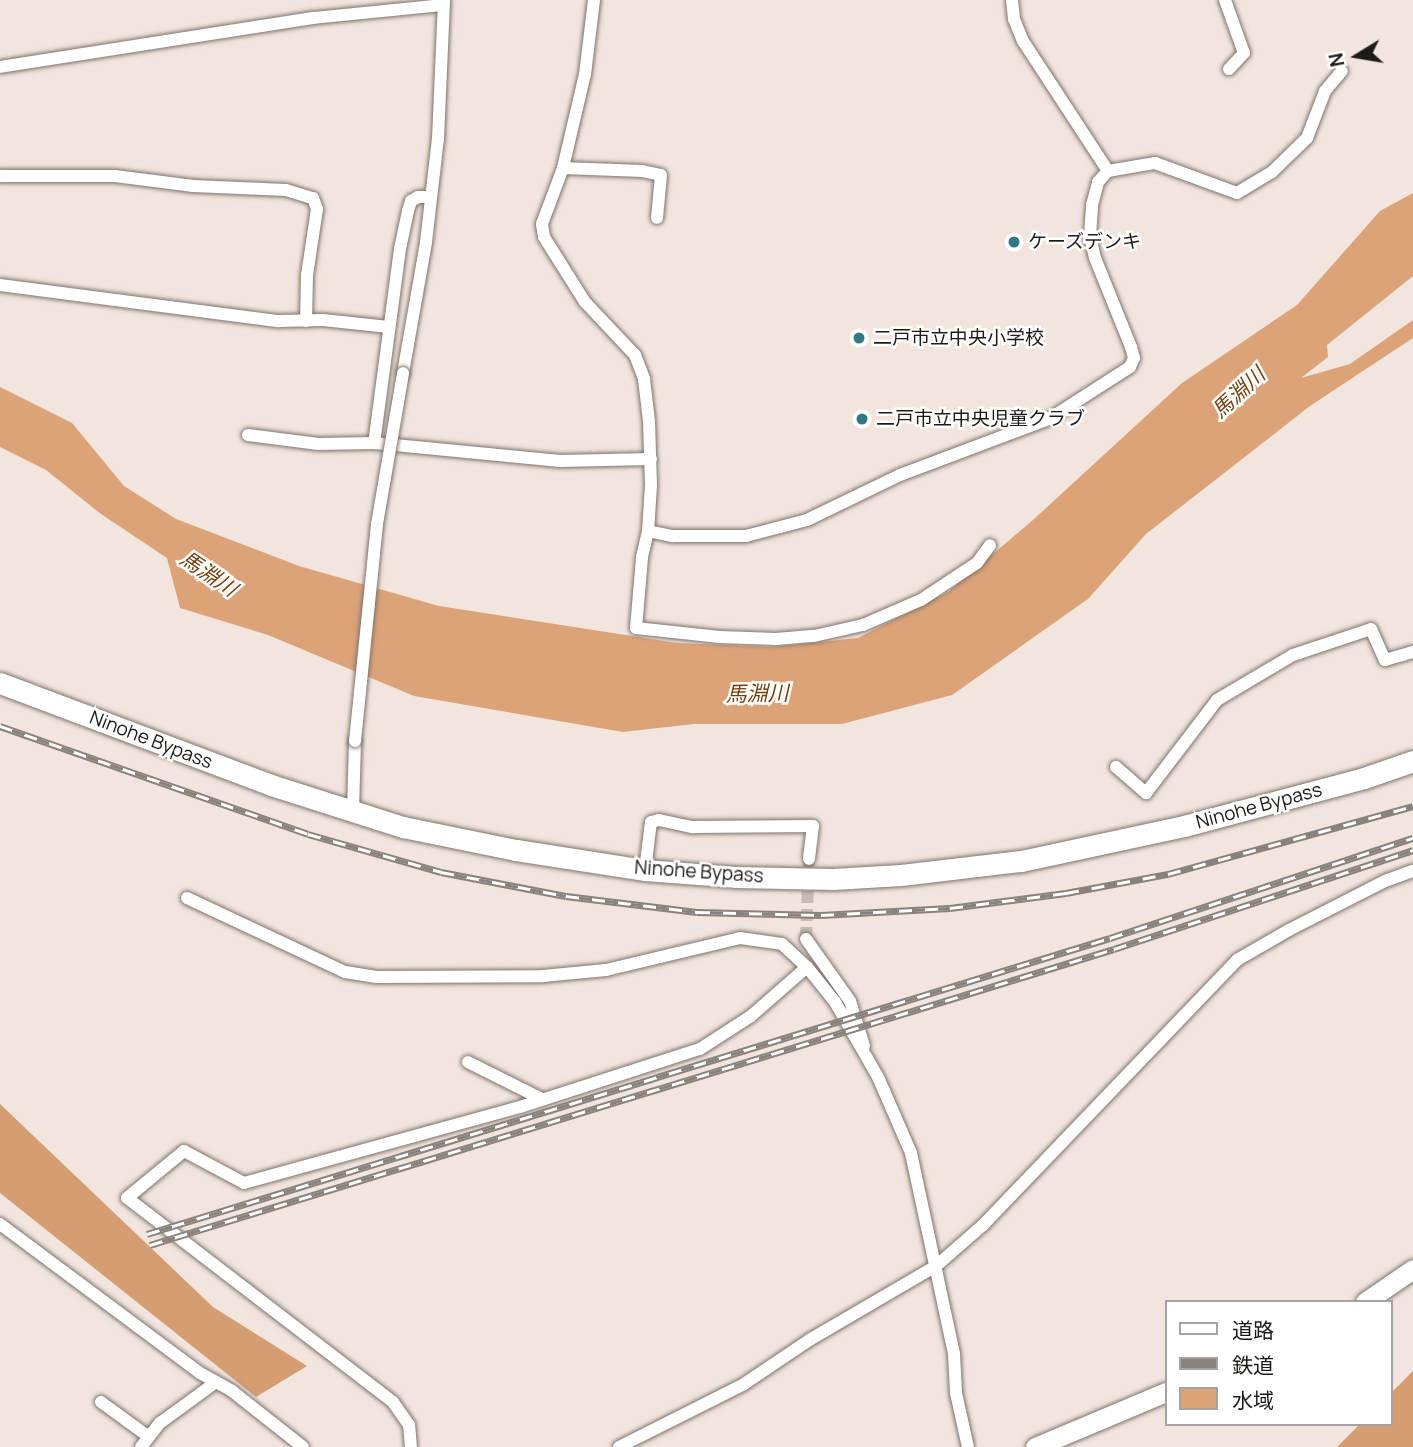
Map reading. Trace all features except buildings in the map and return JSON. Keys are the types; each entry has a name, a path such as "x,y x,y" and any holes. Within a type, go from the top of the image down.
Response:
{"highway":[{"name":"Ninohe Bypass","path":"0,683 271,785 403,827 516,850 645,870 735,877 833,879 901,875 1021,861 1184,826 1364,778 1413,761"}],"main road":[{"path":"1368,1300 1413,1269"},
{"path":"1035,1447 1164,1393"}],"street":[{"path":"594,0 585,74 563,168 542,224 544,237 584,302 635,355 644,379 651,459 648,531 642,558 636,628 720,637 789,638 863,625 921,600 977,563 990,545"},
{"path":"1012,0 1014,19 1023,41 1108,171"},
{"path":"1225,0 1244,53 1229,69"},
{"path":"0,67 324,16 443,2 438,139 377,524 355,741 353,810"},
{"path":"648,531 672,536 746,536 807,520 900,475 1049,419 1130,367 1134,358 1132,346 1095,258 1090,236 1092,205 1098,182 1108,171 1155,163 1237,193 1272,172 1307,138 1325,91 1342,71"},
{"path":"563,168 642,171 662,175 657,218"},
{"path":"0,176 115,176 193,186 275,189 313,198 317,209 307,275 306,321"},
{"path":"374,443 408,211 411,201 418,197 430,197"},
{"path":"0,285 279,321 389,327"},
{"path":"248,435 318,444 374,443 561,461 651,459"},
{"path":"1116,767 1146,793 1217,700 1293,654 1371,629 1385,660 1413,652"},
{"path":"645,870 651,822 659,820 693,827 813,826 809,859"},
{"path":"620,1447 744,1384 811,1339 936,1266 983,1225 1237,960 1385,881 1413,871"},
{"path":"187,898 345,972 377,977 530,976 607,970 740,938 782,944 807,967 835,1002 857,1045 868,1060"},
{"path":"806,939 850,1001 868,1060 911,1153 954,1354 956,1393 968,1447"},
{"path":"411,1447 409,1425 393,1402 127,1198 184,1151 244,1183 542,1099 700,1049 751,1016 807,967"},
{"path":"468,1062 542,1099"},
{"path":"0,1224 232,1391 303,1447"},
{"path":"101,1402 145,1442 160,1423 216,1382"}],"shaded area":[{"path":"0,1104 213,1307 307,1366 256,1397 0,1193"},
{"path":"1413,1371 1413,1447 1337,1447 1358,1426 1392,1426 1392,1392"}],"water":[{"name":"馬淵川","path":"1413,193 1413,276 1327,345 1328,357 1301,378 1350,364 1413,320 1413,338 1310,406 1146,534 1088,599 952,695 842,724 694,724 623,732 414,696 268,635 180,608 167,558 101,514 46,470 0,447 0,387 72,423 124,486 176,519 299,566 439,606 677,643 772,647 858,638 948,592 1033,520 1182,383 1297,305 1380,211"}],"tunnel":[{"path":"806,939 809,859"}],"railway":[{"path":"0,726 308,834 441,872 566,896 697,912 821,915 950,908 1066,893 1168,874 1413,806"},
{"path":"147,1234 1110,938 1413,838"},
{"path":"150,1245 1114,949 1413,850"}],"place":[{"name":"ケーズデンキ","path":"1014,242"},
{"name":"二戸市立中央小学校","path":"859,338"},
{"name":"二戸市立中央児童クラブ","path":"862,419"}]}
